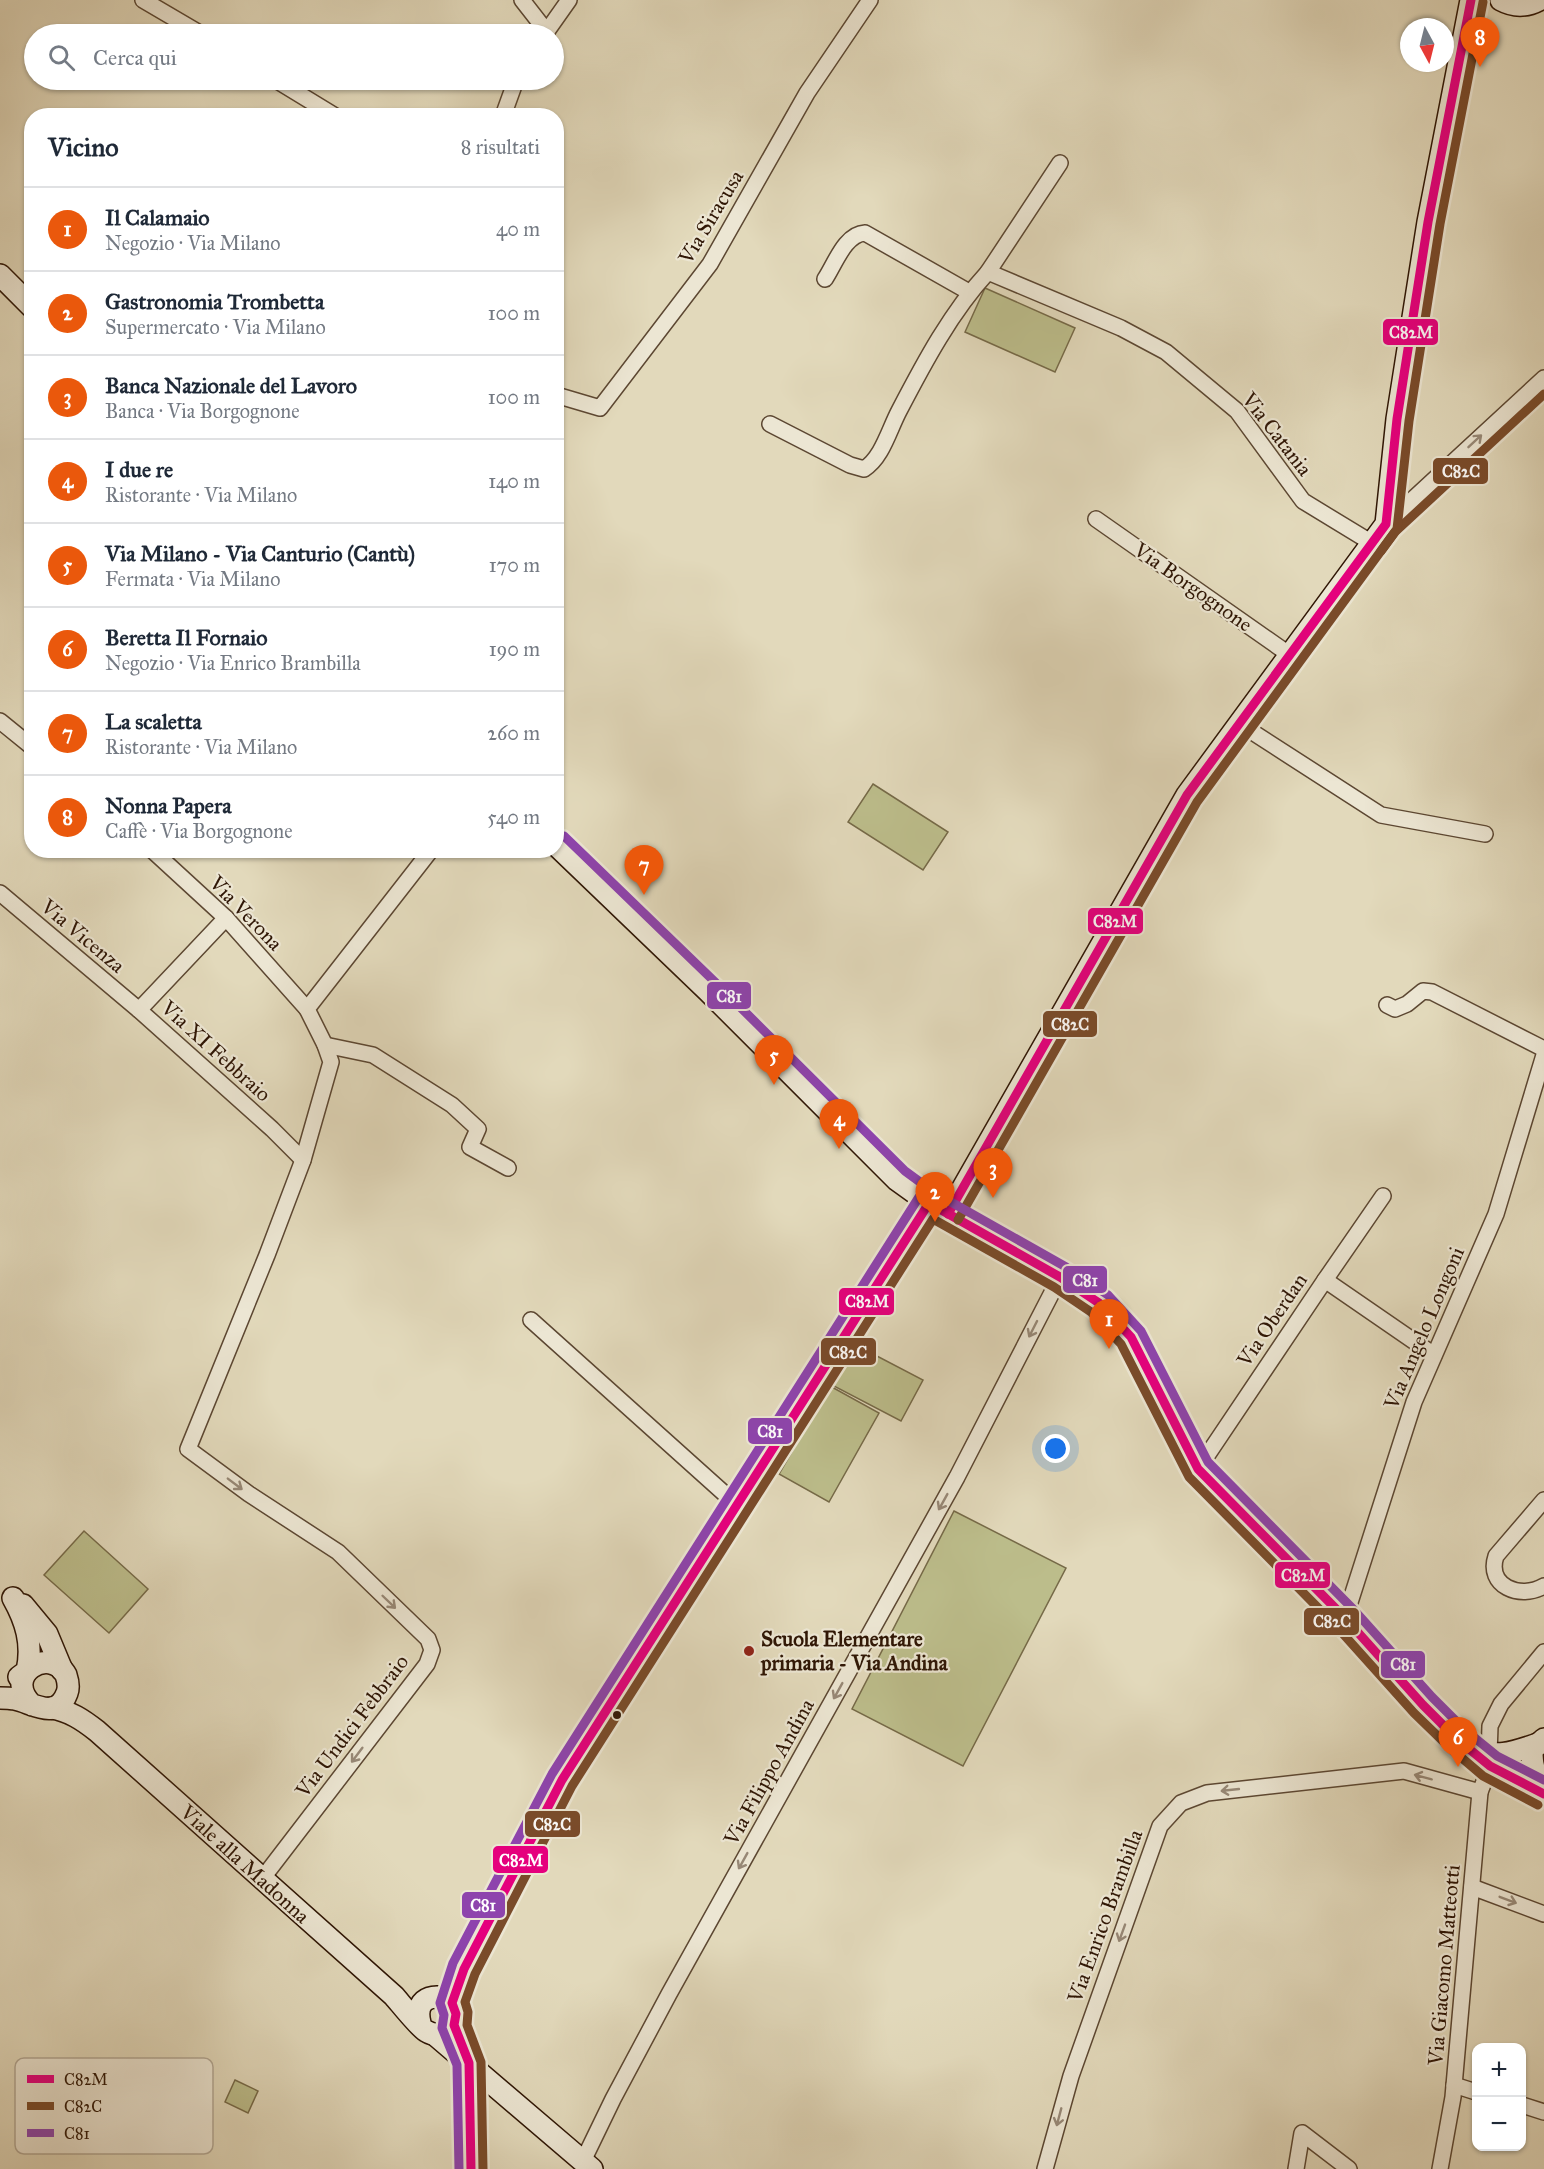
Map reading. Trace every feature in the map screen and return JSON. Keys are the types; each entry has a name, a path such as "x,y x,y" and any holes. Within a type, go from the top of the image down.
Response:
{"street":[{"path":"143,0 184,24"},
{"path":"522,0 539,24"},
{"path":"552,24 569,0"},
{"name":"Via Siracusa","path":"564,397 600,408 710,264 807,93 870,0"},
{"path":"1386,524 1397,419 1428,222 1470,5 1499,1 1524,6 1539,0"},
{"path":"292,90 322,108"},
{"path":"506,108 512,90"},
{"path":"770,424 850,465 864,469 873,464 904,401 938,341 969,292 988,272 1060,163"},
{"path":"825,279 850,238 865,233 969,292"},
{"name":"Via Catania","path":"988,272 1120,328 1166,352 1237,411 1303,501 1372,543"},
{"path":"0,275 24,299"},
{"path":"948,1214 1187,795 1386,524 1544,378"},
{"name":"Via Borgognone","path":"1096,519 1290,655"},
{"path":"0,720 24,740"},
{"path":"1240,723 1381,815 1485,834"},
{"path":"564,853 708,991 897,1180 929,1203 1060,1277 1099,1303 1131,1337 1198,1469 1345,1618 1423,1705 1483,1757 1544,1794"},
{"name":"Via Verona","path":"161,858 226,918 307,1009"},
{"path":"303,1160 331,1062 307,1009 425,858"},
{"name":"Via Vicenza","path":"0,893 139,1010"},
{"name":"Via XI Febbraio","path":"226,918 139,1010 303,1160"},
{"path":"1387,1005 1395,1009 1407,1005 1423,991 1432,992 1544,1049"},
{"path":"325,1045 374,1055 453,1105 478,1129 470,1147 508,1168"},
{"name":"Via Angelo Longoni","path":"1345,1618 1414,1402 1496,1214 1544,1055"},
{"name":"Via Undici Febbraio","path":"262,1879 427,1664 432,1650 428,1639 338,1552 249,1494 188,1449 303,1160"},
{"name":"Via Oberdan","path":"1198,1469 1383,1196"},
{"path":"394,1996 405,2000 438,2000 456,2009 454,2025 449,2031 427,2029 418,2016 419,2008 438,2000 464,1969 562,1780 736,1503 929,1203"},
{"name":"Via Filippo Andina","path":"587,2165 613,2099 669,1994 957,1477 1060,1277"},
{"path":"1324,1280 1434,1355"},
{"path":"531,1320 736,1503"},
{"path":"1544,1500 1496,1556 1494,1564 1499,1580 1509,1589 1517,1592 1530,1592 1544,1586"},
{"path":"0,1689 27,1671 39,1663 54,1664 64,1673 68,1684 67,1693 62,1702 42,1707 26,1699 22,1691 22,1682 27,1671 29,1646 27,1633 23,1616 7,1595"},
{"name":"Viale alla Madonna","path":"7,1595 32,1615 47,1634 64,1673 97,1731"},
{"name":"Via Giacomo Matteotti","path":"1440,2169 1454,2085 1483,1757 1490,1726 1501,1704 1544,1653"},
{"name":"Viale alla Madonna","path":"0,1698 63,1710 97,1731 394,1996 427,2029 587,2165"},
{"path":"1483,1757 1541,1742"},
{"path":"1541,1742 1532,1750 1532,1764 1538,1777 1544,1782"},
{"name":"Via Enrico Brambilla","path":"1045,2169 1071,2076 1160,1826 1181,1803 1207,1792 1404,1771 1480,1791"},
{"path":"1472,1887 1544,1914"},
{"name":"Viale alla Madonna","path":"454,2025 469,2063"},
{"path":"469,2063 471,2169"},
{"path":"1454,2085 1472,2091"},
{"path":"470,2101 484,2094 503,2094"},
{"path":"1526,2107 1544,2112"},
{"path":"1296,2169 1302,2133 1349,2169"}],"green space":[{"path":"985,288 1075,328 1055,372 965,332"},
{"path":"873,784 948,832 923,870 848,822"},
{"path":"852,1343 923,1380 901,1421 830,1384"},
{"path":"830,1386 879,1413 829,1502 779,1474"},
{"path":"954,1511 1066,1568 963,1766 852,1709"},
{"path":"84,1531 148,1589 109,1633 44,1575"},
{"path":"235,2080 258,2091 248,2113 225,2102"}],"transit line":[{"name":"C82M","path":"948,1214 1187,795 1386,524 1397,419 1428,222 1471,0"},
{"name":"C82C","path":"958,1220 1197,802 1397,529 1409,421 1440,224 1483,2"},
{"name":"C82C","path":"1381,551 1395,532 1544,394"},
{"name":"C81","path":"564,836 905,1171 935,1193 1066,1267 1108,1295 1141,1331 1208,1462 1354,1610 1432,1697 1465,1730 1497,1756 1544,1780"},
{"name":"C81","path":"459,2169 457,2065 442,2028 444,2015 440,2003 453,1963 552,1774 919,1197"},
{"name":"C82M","path":"471,2169 469,2063 454,2025 456,2014 452,2003 464,1969 562,1780 929,1203 1060,1277 1099,1303 1131,1337 1198,1469 1345,1618 1423,1705 1457,1739 1490,1766 1544,1794"},
{"name":"C82C","path":"483,2169 481,2062 467,2025 468,2012 465,2002 475,1974 572,1786 933,1219 1054,1287 1091,1312 1121,1344 1189,1477 1336,1626 1414,1713 1449,1747 1483,1776 1538,1805"}],"place":[{"name":"Nonna Papera","path":"1480,67"},
{"name":"La scaletta","path":"644,895"},
{"name":"Via Milano - Via Canturio (Cantù)","path":"774,1085"},
{"name":"I due re","path":"839,1149"},
{"name":"Banca Nazionale del Lavoro","path":"993,1198"},
{"name":"Gastronomia Trombetta","path":"935,1222"},
{"name":"Il Calamaio","path":"1109,1349"},
{"name":"Scuola Elementare primaria - Via Andina","path":"749,1651"},
{"name":"Beretta Il Fornaio","path":"1458,1767"}]}
